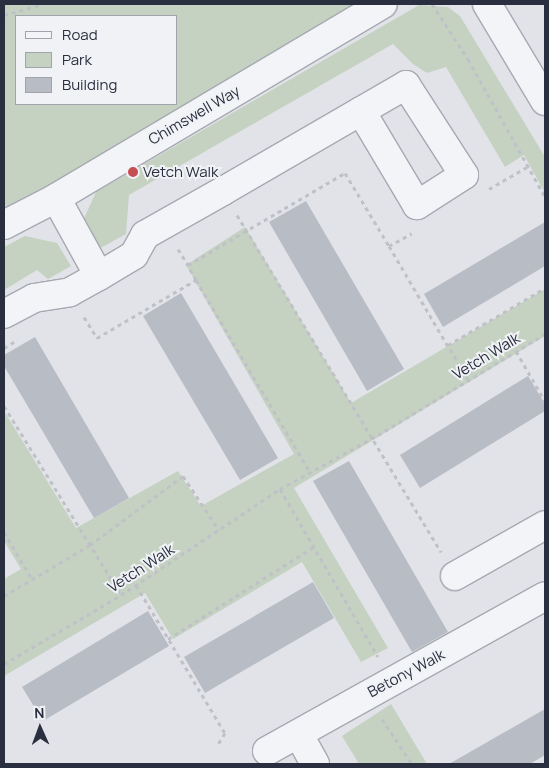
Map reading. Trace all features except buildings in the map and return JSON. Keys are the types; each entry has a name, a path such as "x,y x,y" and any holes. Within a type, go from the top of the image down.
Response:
{"street":[{"name":"Chimswell Way","path":"4,225 56,198 383,4"},
{"path":"488,4 545,101"},
{"path":"4,314 34,298 70,292 99,276 134,255 145,236 361,111"},
{"path":"56,198 99,276"},
{"path":"455,576 543,532"},
{"name":"Betony Walk","path":"267,751 299,735 365,694 394,680 545,596"},
{"path":"299,735 315,764"}],"path":[{"path":"4,16 43,4"},
{"path":"432,4 468,60 545,197"},
{"path":"482,193 527,167"},
{"path":"310,472 188,265 345,173 453,354"},
{"path":"223,191 455,576"},
{"path":"388,246 414,231"},
{"path":"82,315 97,338 196,280"},
{"path":"468,380 448,345 545,288"},
{"name":"Vetch Walk","path":"4,664 121,595 280,489 372,439 545,334"},
{"path":"4,348 20,339"},
{"path":"516,351 545,401"},
{"path":"4,406 121,595"},
{"path":"4,596 90,544 183,476 219,530"},
{"path":"280,489 394,680"},
{"path":"4,532 32,579"},
{"path":"168,639 315,546"},
{"path":"136,585 225,734 217,746"},
{"path":"365,694 412,764"}],"green space":[{"path":"4,4 355,4 132,142 4,209"},
{"path":"419,5 448,7 460,16 545,157 545,193 524,155 505,167 446,67 427,73 413,64 393,44 129,195 126,234 95,251 81,225 96,192"},
{"path":"245,227 351,403 545,289 545,336 294,488 388,648 361,662 302,562 173,639 145,593 4,676 4,579 21,569 4,541 4,411 76,528 178,471 201,506 294,454 186,265"},
{"path":"25,236 57,243 71,266 48,279 37,270 4,290 4,247"},
{"path":"391,704 427,764 359,764 342,736"}],"place":[{"name":"Vetch Walk","path":"133,172"}]}
